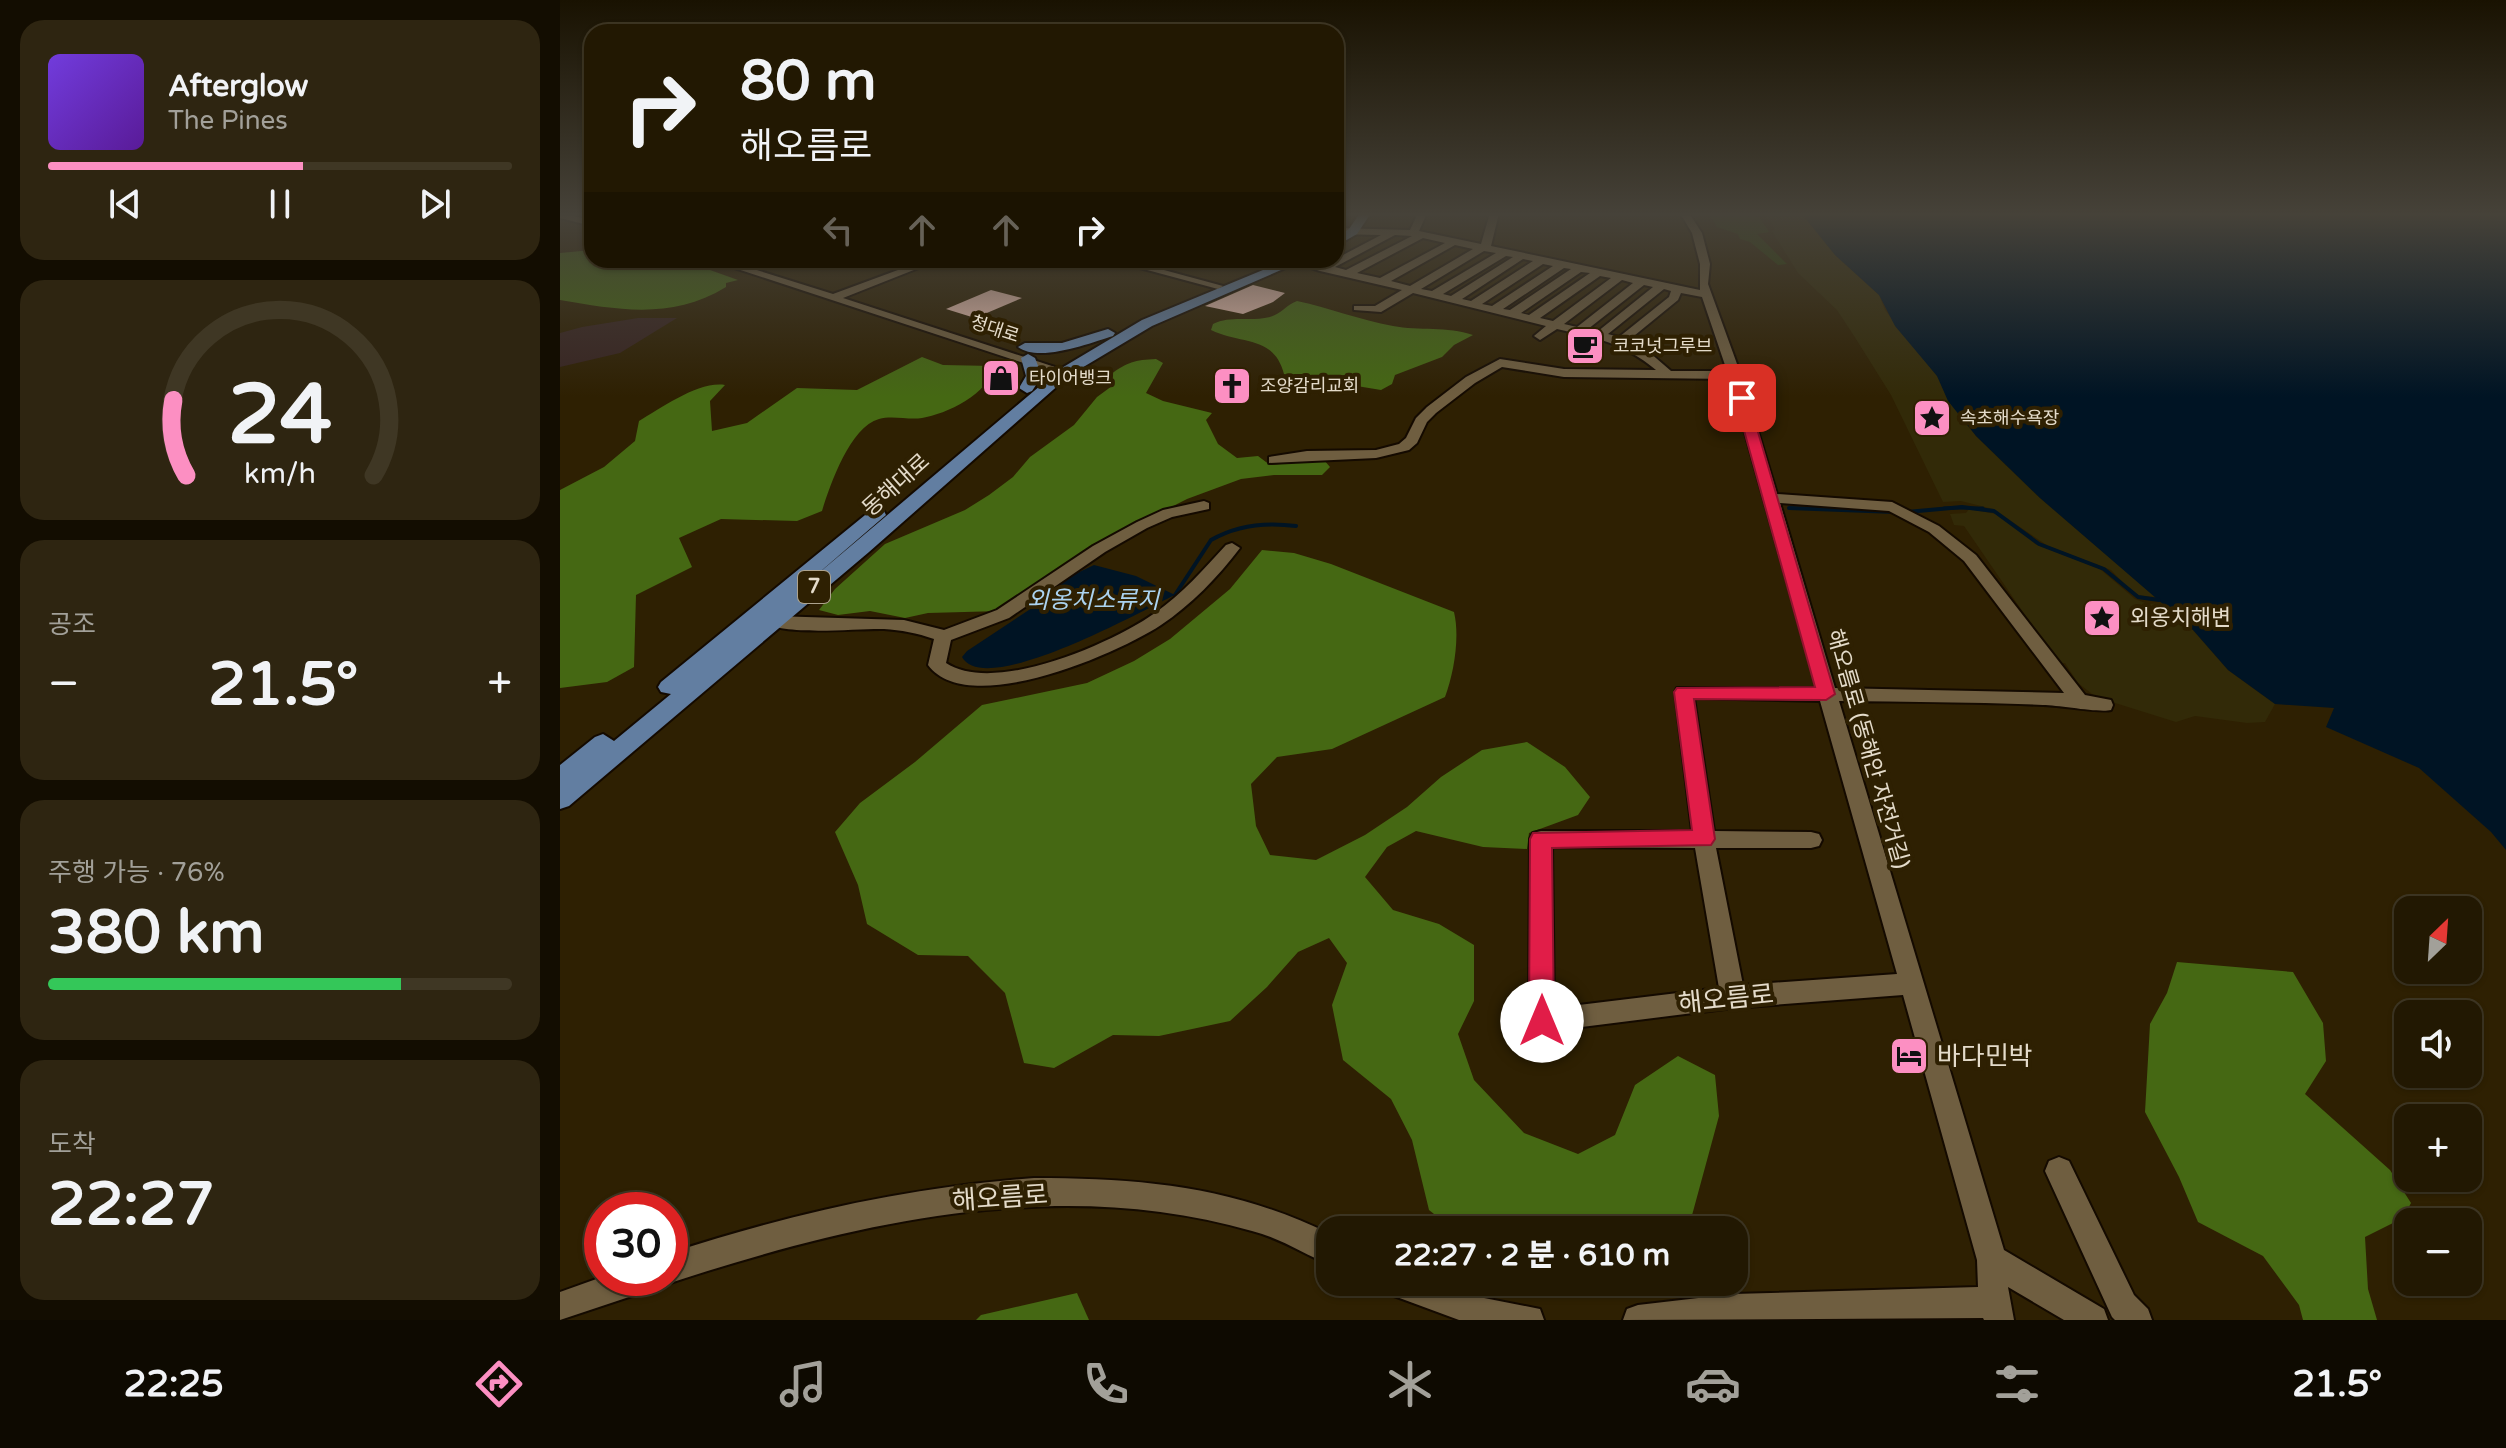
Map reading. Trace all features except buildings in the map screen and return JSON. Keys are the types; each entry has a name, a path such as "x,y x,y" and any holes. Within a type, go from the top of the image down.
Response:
{"main road":[{"name":"동해대로","path":"560,799 773,621 1063,366 1108,333 1247,275"},
{"name":"동해대로","path":"560,779 1027,388 1147,323 1262,275"},
{"path":"1027,388 1034,376 1027,353 1063,347 1108,333"}],"street":[{"name":"청대로","path":"762,275 965,333"},
{"name":"청대로","path":"794,275 1063,366"},
{"path":"835,297 895,275"},
{"path":"1173,275 1218,286"},
{"path":"1350,275 1621,341 1638,349 1668,374"},
{"path":"1364,278 1370,275"},
{"path":"1381,282 1394,275"},
{"path":"1358,308 1377,310 1438,275"},
{"path":"1433,295 1467,275"},
{"path":"1454,299 1492,275"},
{"path":"1474,304 1519,275"},
{"path":"1495,309 1547,275"},
{"path":"1513,313 1570,275"},
{"path":"1532,318 1595,275"},
{"path":"1606,275 1677,289 1705,289"},
{"name":"해오름로 (동해안 자전거길)","path":"1705,275 1705,289 1735,375 1992,1260 1996,1311"},
{"path":"1540,336 1619,277"},
{"path":"1580,330 1641,282"},
{"path":"1600,335 1660,286 1705,289"},
{"path":"1621,341 1674,298 1677,289"},
{"path":"1274,460 1302,454 1383,452 1401,448 1416,438 1422,418 1500,363 1564,373 1735,375"},
{"path":"1771,498 1892,507 1934,529 1970,558 2079,700"},
{"path":"1204,506 1168,513 1142,525 1099,549 1003,614 944,636 939,645 937,665 942,671 957,677 997,681 1052,665 1144,628 1201,583 1232,548"},
{"path":"773,621 803,625 860,624 929,629 944,636"},
{"path":"1733,997 1704,839 1684,692 2079,700 2104,705"},
{"name":"해오름로","path":"1704,839 1541,839 1542,1021 1733,997 1912,984"},
{"path":"1704,839 1811,840"},
{"path":"2059,1171 2123,1306 2137,1320"},
{"name":"해오름로","path":"688,1262 765,1237 880,1212 1013,1195 1142,1195 1230,1210 1275,1224 1316,1243"},
{"path":"1992,1260 2093,1320"},
{"path":"560,1307 591,1296"},
{"path":"1435,1296 1479,1312 1529,1320"},
{"path":"1638,1320 1733,1309 1996,1311"}],"shaded area":[{"path":"638,318 677,318 620,353 560,367 560,333"}],"green space":[{"path":"560,275 723,275 738,280 726,283 726,287 706,297 665,308 624,309 560,300"},
{"path":"1297,301 1393,326 1453,330 1473,335 1454,345 1442,357 1395,375 1392,384 1381,390 1284,374 1273,353 1265,347 1211,330 1213,324 1220,321 1270,317"},
{"path":"922,357 943,365 993,366 990,376 976,394 954,407 922,418 884,418 869,424 850,445 822,511 797,521 721,519 679,538 692,567 636,595 634,667 607,682 560,688 560,490 604,467 635,441 639,421 692,391 725,385 710,401 712,431 747,423 797,388 857,390"},
{"path":"1156,359 1163,363 1146,393 1163,401 1212,413 1206,420 1218,444 1237,458 1258,456 1270,465 1324,460 1330,467 1322,475 1241,479 1187,499 1128,529 1001,611 928,613 905,618 870,611 838,615 819,610 835,589 885,544 965,510 1013,477 1030,457 1074,425 1097,397 1112,386 1110,375 1132,362"},
{"path":"1262,550 1294,553 1331,564 1454,612 1456,644 1445,697 1332,749 1277,757 1251,784 1256,826 1270,855 1316,860 1365,835 1482,750 1527,742 1565,767 1590,797 1578,815 1529,833 1527,849 1483,847 1416,831 1387,847 1365,877 1393,910 1439,924 1474,945 1474,1001 1458,1034 1474,1080 1524,1133 1578,1154 1615,1135 1635,1085 1678,1056 1715,1075 1719,1116 1692,1216 1436,1216 1429,1210 1412,1140 1391,1099 1343,1060 1332,1005 1347,963 1329,938 1298,952 1267,987 1230,1021 1159,1036 1113,1035 1054,1068 1024,1063 1005,993 968,956 918,955 867,924 858,885 835,832 860,803 915,762 982,705 1087,683 1134,661 1170,639 1230,589"},
{"path":"2177,962 2293,972 2323,1023 2326,1061 2305,1094 2390,1170 2394,1176 2394,1192 2404,1192 2411,1203 2408,1208 2394,1208 2394,1222 2365,1237 2368,1289 2377,1320 2303,1320 2299,1305 2263,1256 2198,1222 2179,1177 2145,1112 2150,1024 2167,993"},
{"path":"1077,1293 1089,1320 976,1320 981,1315"}],"sand":[{"name":"속초해수욕장","path":"1800,275 1857,275 1879,295 1885,310 1937,376 1976,436 2040,498 2156,597 2135,595 2111,570 2048,546 1993,509 1961,501 1943,502 1891,395 1837,310"},
{"name":"외옹치해변","path":"1969,509 1996,514 2035,544 2100,569 2135,599 2148,604 2162,603 2193,630 2228,670 2275,704 2265,722 2247,723 2195,716 2176,722 2096,697 2078,683 2065,663 2058,663 1964,526 1954,525 1950,514 1966,513"}],"water":[{"path":"1857,275 2506,275 2506,850 2491,832 2419,768 2326,727 2334,708 2275,704 2228,670 2193,630 2040,498 1976,436 1948,401 1937,376 1895,326 1879,295"},
{"name":"외옹치소류지","path":"1094,565 1136,576 1175,595 1100,632 1031,660 1000,667 976,667 962,657 1041,602 1071,576"}],"waterway":[{"path":"1789,508 1895,512"},
{"path":"1944,508 1951,508"},
{"path":"1907,512 1951,508"},
{"path":"1951,508 1970,508"},
{"path":"1951,508 1970,508"},
{"path":"1970,508 1983,508"},
{"path":"1970,508 1994,511 2039,544 2104,569 2138,597 2159,600"},
{"path":"1175,595 1211,540 1252,526 1296,526"}],"place":[{"name":"코코넛그루브","path":"1585,346"},
{"name":"타이어뱅크","path":"1001,378"},
{"name":"조양감리교회","path":"1232,386"},
{"name":"속초해수욕장","path":"1932,418"},
{"name":"외옹치해변","path":"2102,618"},
{"name":"바다민박","path":"1909,1056"}],"route":[{"path":"1542,1021 1541,839 1704,839 1684,692 1826,694 1742,398"}]}
